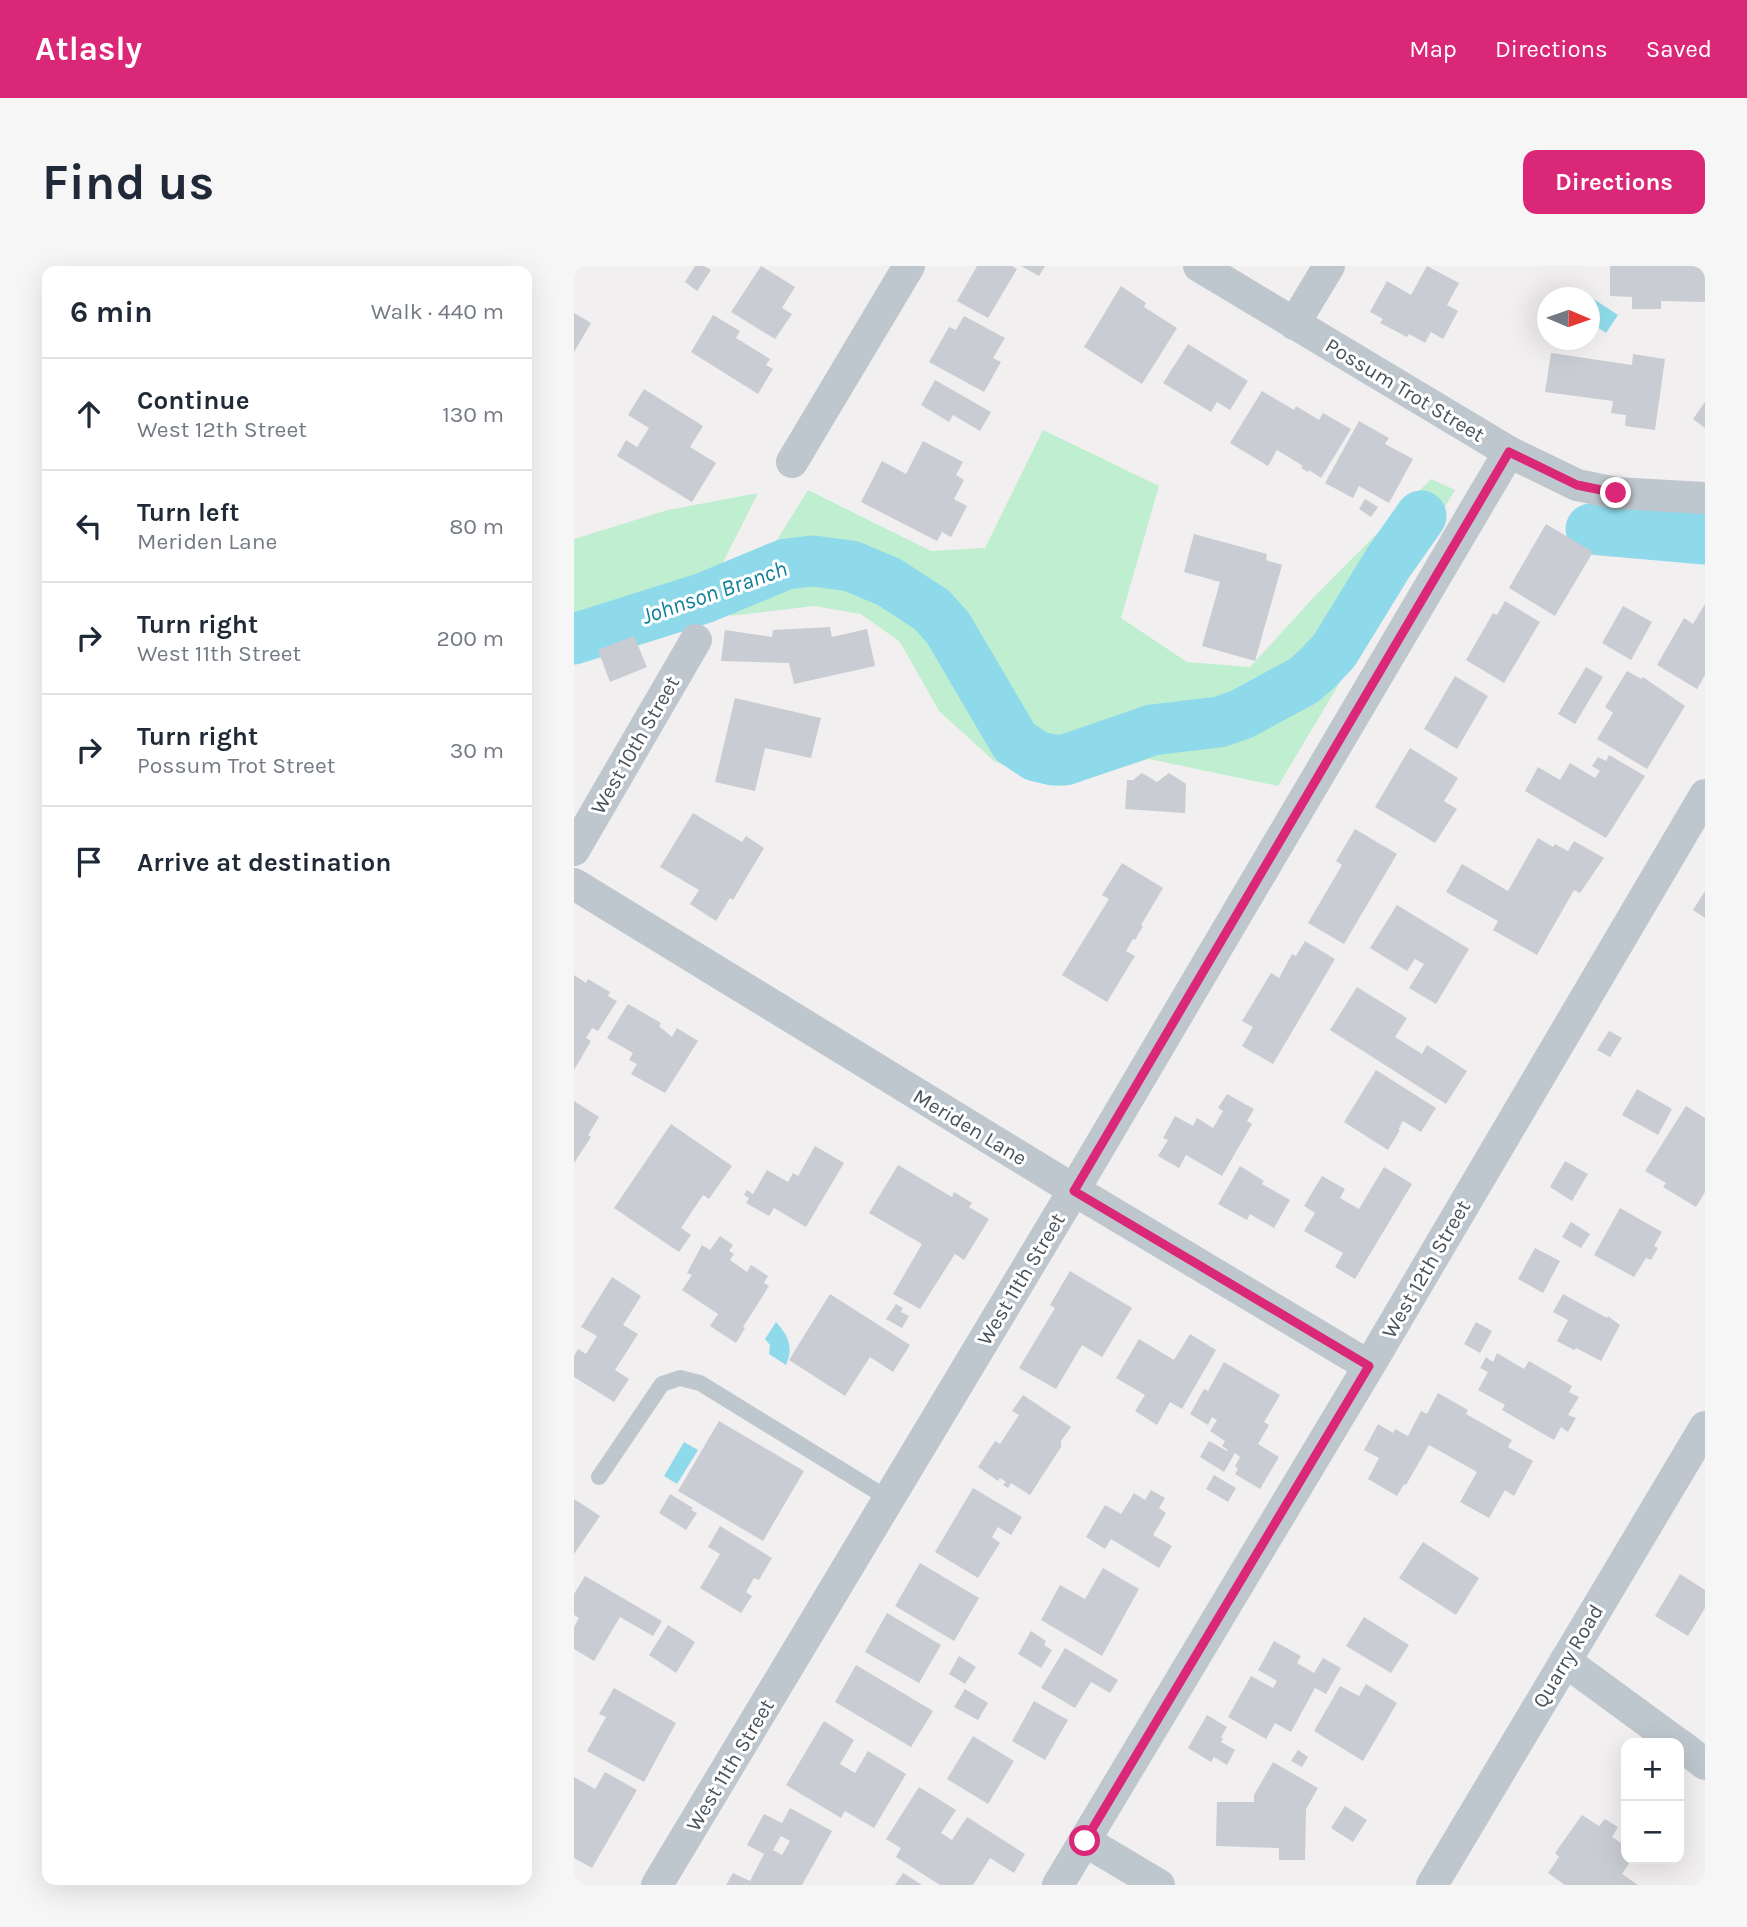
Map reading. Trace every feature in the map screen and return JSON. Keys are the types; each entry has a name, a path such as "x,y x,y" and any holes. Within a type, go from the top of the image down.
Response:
{"street":[{"path":"792,462 909,266"},
{"name":"Possum Trot Street","path":"1199,266 1509,452 1577,485 1616,493 1705,498"},
{"path":"1294,324 1329,266"},
{"name":"West 11th Street","path":"657,1885 1074,1191 1509,452"},
{"name":"West 10th Street","path":"574,849 696,640"},
{"name":"West 12th Street","path":"1058,1885 1369,1366 1705,795"},
{"name":"Meriden Lane","path":"574,884 1074,1191 1369,1366"},
{"name":"Quarry Road","path":"1432,1885 1705,1427"},
{"path":"1565,1661 1670,1738"},
{"path":"1684,1748 1705,1764"},
{"path":"1085,1841 1160,1885"}],"lane":[{"path":"599,1477 662,1384 680,1378 700,1383 889,1499"}],"green space":[{"path":"1043,430 1159,486 1121,618 1187,662 1250,667 1314,597 1431,479 1455,490 1278,786 1149,759 1080,781 1041,781 994,761 939,711 900,642 861,614 814,606 730,616 808,490 931,551 985,548"},
{"path":"758,493 691,626 644,633 574,653 574,539 668,510"}],"water":[{"path":"1600,303 1618,315 1606,333 1600,329"},
{"path":"776,1322 790,1347 786,1365 769,1354 770,1345 765,1339"},
{"path":"684,1442 698,1450 677,1484 664,1476"}],"building":[{"path":"695,266 704,266 711,270 697,291 685,282"},
{"path":"761,266 795,287 782,308 792,314 775,339 731,312"},
{"path":"977,266 1012,266 1017,269 988,318 957,301"},
{"path":"1021,266 1045,266 1039,276"},
{"path":"1427,266 1459,283 1447,305 1458,311 1443,339 1431,332 1425,343 1380,323 1383,319 1370,312 1387,281 1411,295"},
{"path":"1610,266 1705,266 1705,302 1661,301 1661,309 1632,309 1632,297 1610,296"},
{"path":"1121,286 1146,303 1144,307 1177,328 1142,384 1084,347"},
{"path":"574,313 591,323 574,352"},
{"path":"713,315 740,331 736,338 770,359 766,365 773,369 758,394 691,352"},
{"path":"964,316 1005,338 993,358 1001,362 984,392 929,362 949,327 956,330"},
{"path":"1188,344 1248,381 1230,410 1217,402 1211,412 1163,383"},
{"path":"1551,353 1632,365 1633,354 1665,359 1655,430 1625,426 1626,415 1611,413 1613,401 1545,392"},
{"path":"935,380 991,412 980,431 953,415 949,422 921,405"},
{"path":"644,389 703,426 690,447 716,463 692,502 617,456 626,440 637,447 649,428 628,415"},
{"path":"1262,391 1294,410 1296,406 1319,420 1323,413 1351,429 1321,478 1301,468 1303,466 1277,450 1268,466 1230,443"},
{"path":"1705,402 1705,428 1693,419"},
{"path":"1359,421 1389,438 1385,444 1413,459 1389,503 1359,486 1353,498 1325,483"},
{"path":"923,441 963,462 956,475 964,480 954,499 967,506 951,537 942,532 937,541 861,502 882,461 906,474"},
{"path":"1365,499 1378,507 1371,517 1359,509"},
{"path":"1546,524 1593,552 1555,616 1509,588"},
{"path":"1194,534 1267,554 1266,560 1282,565 1255,661 1202,646 1220,582 1184,572"},
{"path":"1505,601 1540,622 1504,683 1466,660 1493,613 1497,615"},
{"path":"1705,604 1705,675 1697,689 1657,665 1684,618 1693,624"},
{"path":"1623,606 1652,622 1631,660 1602,643"},
{"path":"830,627 832,637 867,629 875,666 794,684 789,663 721,661 725,630 772,637 773,630"},
{"path":"634,636 647,667 610,682 598,650"},
{"path":"1586,667 1603,677 1575,724 1558,714"},
{"path":"1627,671 1641,679 1643,677 1685,706 1647,769 1597,739 1613,713 1605,707"},
{"path":"1455,676 1488,696 1457,749 1424,729"},
{"path":"735,698 821,718 811,758 765,748 755,791 715,782"},
{"path":"1410,748 1458,778 1444,801 1457,809 1435,843 1375,807"},
{"path":"1609,755 1645,776 1606,838 1525,791 1538,767 1560,780 1570,763 1595,778 1600,771 1592,766 1598,757 1606,761"},
{"path":"1142,773 1157,782 1169,773 1186,784 1185,813 1125,809 1127,780 1133,780"},
{"path":"693,813 742,842 746,836 764,848 733,900 730,898 716,921 690,904 699,890 660,867"},
{"path":"1355,829 1397,854 1344,944 1308,923 1342,865 1336,861"},
{"path":"1538,838 1553,847 1555,844 1568,851 1574,841 1604,858 1580,893 1574,890 1537,955 1493,930 1498,921 1446,892 1462,864 1508,891"},
{"path":"1122,863 1163,888 1135,940 1133,939 1126,951 1135,956 1107,1002 1062,975 1109,899 1102,895"},
{"path":"1705,891 1705,918 1693,910"},
{"path":"1397,905 1469,949 1436,1004 1409,988 1424,964 1415,959 1407,971 1370,948"},
{"path":"1305,941 1335,959 1273,1064 1242,1046 1253,1027 1242,1021 1271,973 1279,978 1292,954 1296,956"},
{"path":"574,975 586,983 588,979 610,992 608,996 617,1001 598,1031 592,1028 586,1038 591,1041 574,1070"},
{"path":"1357,987 1407,1018 1395,1037 1422,1054 1427,1045 1467,1071 1446,1104 1330,1030"},
{"path":"628,1004 661,1023 659,1026 672,1037 677,1028 698,1041 665,1093 631,1074 637,1064 629,1060 633,1053 607,1038"},
{"path":"1609,1031 1622,1038 1610,1057 1597,1050"},
{"path":"1376,1070 1436,1108 1421,1132 1403,1121 1388,1150 1344,1122"},
{"path":"1637,1089 1672,1109 1658,1135 1622,1115"},
{"path":"1227,1094 1254,1109 1247,1121 1252,1124 1222,1176 1186,1155 1179,1168 1158,1156 1168,1140 1163,1138 1175,1116 1193,1126 1197,1118 1213,1128 1223,1111 1218,1108"},
{"path":"574,1101 599,1117 588,1135 591,1137 574,1163"},
{"path":"1686,1106 1705,1118 1705,1192 1696,1207 1663,1187 1666,1183 1645,1171"},
{"path":"671,1124 732,1166 709,1199 703,1195 681,1228 691,1235 679,1252 614,1208"},
{"path":"815,1146 844,1163 806,1227 774,1208 769,1216 746,1203 749,1198 744,1195 747,1190 753,1194 767,1170 788,1182 793,1173 798,1176"},
{"path":"1565,1161 1588,1174 1572,1201 1550,1187"},
{"path":"898,1165 952,1197 954,1192 972,1203 969,1207 989,1219 964,1260 955,1254 920,1309 893,1294 922,1244 869,1213"},
{"path":"1240,1166 1264,1181 1262,1184 1290,1200 1274,1228 1250,1214 1247,1220 1218,1204"},
{"path":"1384,1167 1412,1184 1355,1279 1335,1267 1343,1253 1304,1231 1315,1213 1304,1206 1322,1176 1345,1189 1340,1198 1359,1209"},
{"path":"1620,1208 1662,1232 1654,1246 1658,1248 1651,1260 1646,1258 1634,1277 1594,1255"},
{"path":"1571,1222 1590,1234 1581,1248 1562,1237"},
{"path":"720,1236 733,1245 729,1251 734,1254 730,1260 747,1272 751,1265 768,1276 764,1283 769,1286 736,1343 710,1326 718,1314 682,1290 692,1275 687,1273 702,1245 710,1250"},
{"path":"1535,1248 1560,1261 1543,1293 1518,1279"},
{"path":"1070,1271 1132,1308 1102,1357 1082,1345 1056,1389 1019,1368 1055,1308 1050,1305"},
{"path":"612,1277 641,1296 623,1325 638,1334 615,1370 629,1379 614,1402 574,1377 574,1356 578,1349 586,1354 597,1336 581,1327"},
{"path":"830,1294 910,1345 893,1372 870,1357 845,1396 789,1360"},
{"path":"1563,1294 1607,1318 1608,1316 1620,1325 1601,1361 1557,1341 1568,1320 1553,1312"},
{"path":"896,1304 903,1308 901,1312 909,1316 902,1328 886,1319"},
{"path":"1476,1322 1492,1331 1480,1353 1464,1344"},
{"path":"1190,1334 1216,1350 1182,1409 1170,1402 1157,1425 1135,1411 1145,1395 1116,1378 1139,1339 1174,1360"},
{"path":"1497,1353 1524,1369 1529,1361 1572,1386 1569,1392 1579,1397 1568,1415 1576,1418 1568,1432 1561,1427 1554,1440 1502,1410 1505,1405 1478,1390 1488,1372 1480,1368 1486,1357 1493,1362"},
{"path":"1224,1362 1280,1395 1264,1422 1269,1425 1258,1444 1279,1457 1260,1489 1235,1474 1238,1469 1235,1466 1240,1457 1235,1453 1224,1472 1200,1457 1209,1441 1228,1450 1222,1446 1225,1441 1210,1431 1217,1420 1212,1417 1208,1425 1190,1414 1204,1389 1208,1391"},
{"path":"1438,1393 1468,1410 1466,1414 1512,1440 1508,1447 1533,1461 1514,1496 1505,1490 1489,1518 1460,1502 1477,1472 1429,1445 1397,1496 1368,1479 1379,1458 1364,1450 1378,1424 1393,1433 1395,1429 1408,1436 1421,1411 1427,1414"},
{"path":"1023,1395 1071,1427 1030,1495 1011,1483 1008,1488 1003,1485 1006,1482 1000,1478 998,1481 978,1467 995,1441 1000,1444 1019,1415 1012,1411"},
{"path":"719,1421 804,1471 763,1541 678,1491"},
{"path":"1214,1475 1236,1488 1228,1502 1206,1489"},
{"path":"973,1488 1022,1517 1011,1535 998,1527 992,1537 1000,1543 978,1578 935,1552"},
{"path":"1151,1490 1165,1498 1159,1508 1166,1513 1153,1535 1172,1546 1159,1568 1111,1539 1105,1549 1086,1537 1105,1505 1121,1514 1134,1493 1145,1500"},
{"path":"670,1494 697,1513 686,1530 659,1513"},
{"path":"574,1499 600,1516 574,1554"},
{"path":"720,1526 772,1558 759,1580 754,1578 746,1592 752,1596 741,1613 700,1588 720,1554 708,1547"},
{"path":"1423,1542 1479,1578 1456,1615 1399,1578"},
{"path":"920,1563 979,1598 954,1641 895,1606"},
{"path":"1103,1568 1139,1589 1102,1656 1041,1620 1060,1585 1085,1599"},
{"path":"1680,1574 1705,1590 1705,1608 1688,1636 1655,1616"},
{"path":"585,1576 662,1621 653,1636 620,1617 594,1661 574,1649 574,1627 579,1618 574,1615 574,1594"},
{"path":"887,1613 941,1645 919,1683 865,1652"},
{"path":"1364,1617 1409,1645 1391,1673 1346,1646"},
{"path":"668,1625 695,1642 676,1673 649,1655"},
{"path":"1031,1631 1046,1641 1044,1645 1052,1650 1041,1668 1018,1654"},
{"path":"1274,1641 1301,1656 1297,1663 1314,1673 1323,1658 1341,1668 1326,1694 1315,1688 1291,1732 1275,1723 1266,1739 1228,1717 1251,1676 1273,1688 1277,1681 1258,1670"},
{"path":"1065,1648 1118,1680 1110,1693 1091,1682 1075,1708 1041,1688"},
{"path":"959,1656 976,1667 965,1684 949,1674"},
{"path":"856,1665 933,1711 911,1747 835,1702"},
{"path":"1366,1684 1397,1703 1363,1761 1314,1731 1340,1686 1359,1696"},
{"path":"614,1688 676,1723 644,1782 587,1751 606,1717 599,1714"},
{"path":"965,1689 988,1703 978,1720 954,1707"},
{"path":"1034,1701 1068,1720 1045,1760 1012,1741"},
{"path":"1207,1715 1227,1727 1221,1742 1235,1750 1227,1765 1214,1757 1211,1762 1188,1748"},
{"path":"824,1721 854,1740 840,1764 855,1773 868,1751 906,1774 874,1828 845,1811 841,1818 786,1785"},
{"path":"973,1736 1014,1761 988,1804 947,1779"},
{"path":"1298,1750 1308,1757 1302,1767 1291,1761"},
{"path":"1273,1762 1318,1788 1306,1809 1305,1860 1279,1860 1279,1848 1216,1846 1217,1802 1254,1802 1254,1795"},
{"path":"605,1772 637,1790 592,1868 574,1858 574,1777 595,1789"},
{"path":"919,1787 956,1810 941,1833 952,1840 967,1817 1025,1854 1014,1873 990,1858 973,1885 940,1885 896,1857 901,1848 886,1839"},
{"path":"1345,1806 1367,1820 1353,1842 1331,1828"},
{"path":"790,1808 832,1831 802,1885 726,1885 733,1873 750,1881 764,1854 747,1845 764,1814 782,1823","holes":["781,1836 790,1841 782,1855 773,1850"]},
{"path":"1582,1815 1599,1826 1605,1819 1618,1827 1612,1837 1621,1843 1621,1864 1629,1864 1622,1874 1638,1885 1565,1885 1548,1873 1559,1857 1555,1853"},
{"path":"903,1873 922,1885 895,1885"}],"waterway":[{"name":"Johnson Branch","path":"574,639 704,598 786,564 813,561 851,566 889,582 932,610 948,628 1015,742 1036,756 1065,760 1152,730 1219,722 1242,714 1303,681 1334,651 1388,563 1421,516"},
{"name":"Johnson Branch","path":"1591,529 1705,539"}],"route":[{"path":"1085,1841 1369,1366 1074,1191 1509,452 1577,485 1616,493"}]}
